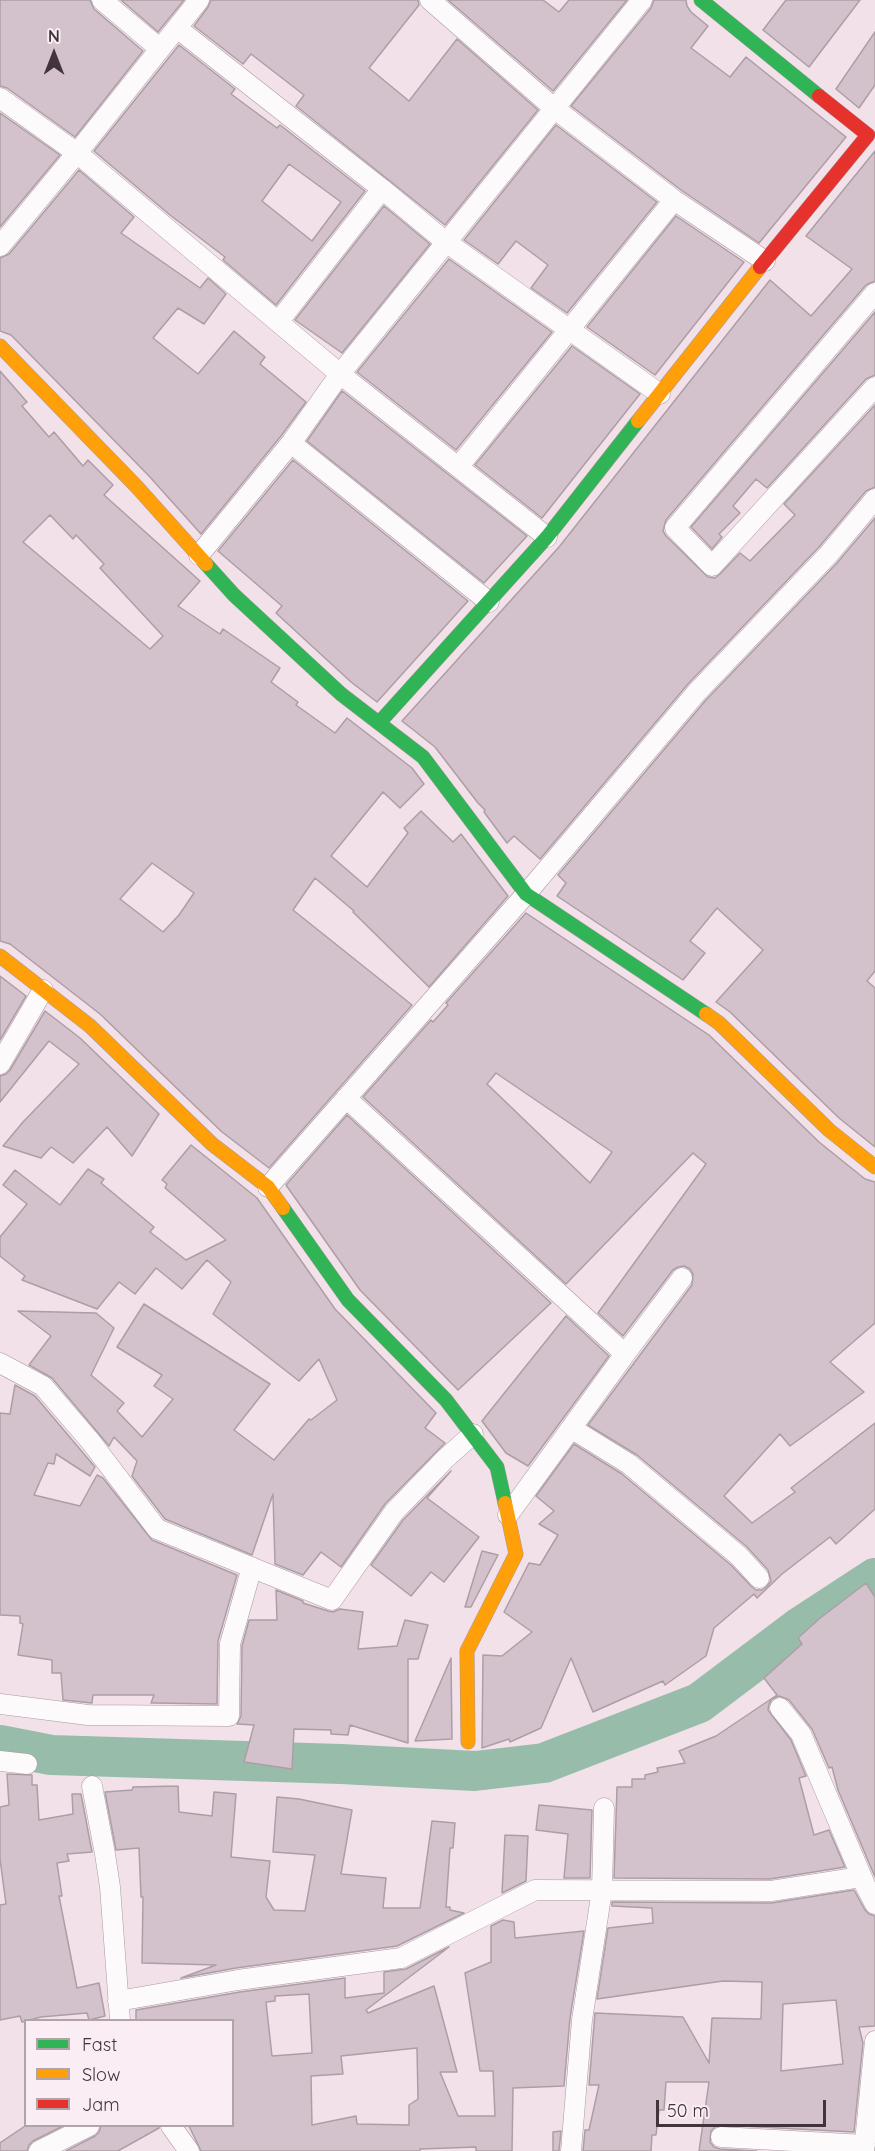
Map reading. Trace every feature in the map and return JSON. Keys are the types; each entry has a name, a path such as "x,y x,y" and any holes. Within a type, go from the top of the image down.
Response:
{"street":[{"path":"102,0 159,48"},
{"path":"0,246 78,153 199,0"},
{"path":"430,0 555,110 674,200 765,261"},
{"path":"199,555 291,443 340,374 642,0"},
{"path":"379,723 548,537 765,261 868,135 701,0"},
{"path":"177,28 446,242 660,394"},
{"path":"0,98 78,153 340,374 548,537"},
{"path":"279,321 382,189"},
{"path":"459,466 674,200"},
{"path":"875,293 675,528 711,566 875,387"},
{"path":"0,346 137,487 242,603 341,694 423,758 526,894 719,1023 829,1130 875,1167"},
{"path":"291,443 489,602"},
{"path":"268,1186 526,894 697,692 828,555 875,499"},
{"path":"0,956 90,1026 212,1144 268,1186 348,1300 446,1400 497,1467 516,1554 467,1651 468,1742"},
{"path":"0,1064 43,990"},
{"path":"346,1098 409,1153 625,1354"},
{"path":"508,1515 682,1278"},
{"path":"0,1363 43,1386 91,1442 157,1528 332,1600 394,1512 472,1434"},
{"path":"571,1428 629,1464 739,1556 759,1578"},
{"path":"0,1704 88,1714 230,1716 230,1644 252,1567"},
{"path":"780,1708 801,1734 861,1877 875,1904"},
{"path":"0,1761 27,1764"},
{"path":"92,1786 110,1887 120,2019"},
{"path":"571,2151 582,2020 602,1890 604,1808"},
{"path":"118,2001 238,1980 401,1958 535,1890 771,1891 861,1877"},
{"path":"721,2137 865,2148 875,2041"},
{"path":"39,2151 87,2127"},
{"path":"172,2127 189,2151"}],"building":[{"path":"0,0 90,0 94,9 143,51 75,137 7,88 0,86"},
{"path":"121,0 184,0 158,32"},
{"path":"211,0 418,0 419,5 369,68 409,101 457,39 538,110 445,225 296,106 304,95 251,54 243,64 194,26"},
{"path":"448,0 543,0 559,12 569,0 627,0 553,91"},
{"path":"654,0 686,0 691,12 708,26 691,48 730,77 746,57 846,137 759,243 681,190 571,106 651,8"},
{"path":"786,0 860,0 809,67 763,30"},
{"path":"875,32 875,85 859,108 836,89"},
{"path":"179,45 235,89 231,94 277,128 280,125 365,191 276,305 223,260 225,257 170,215 94,151","holes":["289,164 341,202 312,241 262,201"]},
{"path":"0,113 60,155 0,227"},
{"path":"556,125 657,202 567,313 531,288 548,265 516,241 498,264 464,240"},
{"path":"875,151 875,281 866,285 666,520 663,531 708,577 715,578 740,553 750,561 795,515 784,504 875,405 875,487 866,491 819,547 688,684 540,859 514,836 507,843 484,812 485,810 435,747 402,721 559,547 770,280 811,316 852,269 806,236"},
{"path":"79,170 134,217 121,233 200,288 208,278 226,294 204,324 178,308 153,338 198,374 234,331 265,357 260,364 306,402 201,534 149,476 11,335 0,331 0,258 9,254"},
{"path":"384,206 430,244 342,353 295,320"},
{"path":"676,216 744,262 655,375 587,327"},
{"path":"449,259 552,332 456,450 357,372"},
{"path":"875,312 875,375 866,379 767,488 756,479 733,506 740,513 719,534 722,537 712,549 691,527"},
{"path":"572,346 640,394 542,518 475,465"},
{"path":"0,371 27,402 22,406 49,437 54,432 83,466 88,460 113,485 104,495 200,581 178,606 220,634 223,629 280,668 271,682 298,702 296,705 335,733 347,718 412,768 424,784 400,808 383,792 331,856 367,887 408,833 404,828 421,811 453,842 461,834 508,896 429,987 354,911 315,878 293,910 412,1005 269,1168 222,1132 100,1014 10,944 0,941","holes":["50,515 73,539 76,535 104,564 100,568 163,636 150,649 23,542","152,863 194,893 179,915 163,932 120,899"]},
{"path":"342,391 527,536 484,583 307,441"},
{"path":"293,460 468,601 377,702 351,682 276,613 282,606 218,551"},
{"path":"875,518 875,971 867,981 875,988 875,1147 839,1118 730,1012 716,1002 763,950 717,908 690,941 705,953 683,980 557,896 566,883 558,875 706,700 837,563"},
{"path":"526,913 709,1035 819,1142 865,1179 875,1182 875,1323 830,1362 864,1392 790,1446 780,1434 724,1496 752,1523 795,1492 791,1488 875,1423 875,1509 836,1544 830,1537 782,1574 757,1598 754,1594 714,1628 706,1656 665,1685 663,1681 593,1712 571,1658 541,1728 510,1742 509,1739 482,1748 483,1655 502,1656 532,1632 504,1612 529,1563 540,1565 558,1535 539,1524 554,1511 536,1496 574,1444 622,1474 731,1565 756,1590 762,1590 771,1581 768,1570 747,1547 637,1455 588,1425 692,1285 693,1274 690,1269 684,1266 673,1270 623,1336 598,1313 706,1164 693,1153 566,1284 363,1097 431,1020 433,1022 448,1005 446,1003","holes":["496,1073 612,1152 590,1183 487,1084"]},
{"path":"0,976 26,996 0,1040"},
{"path":"45,1011 80,1038 159,1114 132,1156 107,1127 73,1163 51,1147 41,1158 3,1146 79,1064 49,1041 0,1102 0,1076 10,1070"},
{"path":"347,1115 551,1303 458,1390 360,1290 286,1185"},
{"path":"191,1145 257,1198 335,1309 436,1413 425,1428 445,1443 385,1504 341,1567 321,1552 303,1575 275,1564 273,1494 252,1555 165,1519 132,1476 137,1461 114,1437 109,1446 52,1378 29,1365 51,1336 18,1311 96,1313 114,1328 91,1375 124,1403 117,1411 142,1437 173,1399 154,1386 162,1375 117,1347 144,1304 270,1384 234,1430 274,1460 309,1419 311,1420 337,1400 319,1359 299,1381 213,1314 231,1282 207,1260 182,1289 156,1268 135,1294 119,1282 97,1309 22,1280 25,1276 0,1256 0,1237 27,1204 3,1185 15,1170 60,1205 88,1169 104,1179 101,1183 154,1227 150,1232 186,1260 226,1240 165,1188 167,1184 162,1180"},
{"path":"566,1316 609,1356 528,1466 506,1453 482,1421"},
{"path":"15,1385 35,1396 95,1467 90,1476 56,1454 54,1464 48,1463 34,1495 80,1506 97,1475 103,1478 152,1540 237,1575 218,1641 217,1704 151,1703 154,1695 93,1695 92,1703 63,1700 61,1673 52,1673 52,1660 18,1655 23,1624 20,1623 20,1616 0,1615 0,1413 10,1414"},
{"path":"451,1471 427,1498 479,1537 444,1582 431,1572 411,1596 371,1565 403,1520"},
{"path":"482,1551 498,1555 471,1607 465,1607"},
{"path":"866,1583 875,1597 875,1877 838,1790 832,1767 829,1768 812,1729 789,1700 779,1696 772,1699 768,1710 791,1740 806,1776 799,1778 814,1835 829,1830 845,1867 770,1879 614,1878 617,1787 632,1787 632,1779 645,1779 645,1775 658,1772 657,1768 685,1763 679,1751 716,1736 777,1695 764,1678 802,1644 798,1638"},
{"path":"276,1590 303,1601 303,1603 328,1611 333,1612 340,1609 363,1612 358,1649 397,1646 405,1620 428,1625 418,1659 408,1659 408,1743 350,1725 348,1735 331,1734 331,1730 294,1729 292,1769 244,1762 254,1725 237,1724 241,1716 242,1646 249,1620 277,1620"},
{"path":"451,1658 452,1739 415,1741"},
{"path":"7,1774 32,1775 32,1785 37,1785 39,1820 73,1814 72,1794 81,1794 92,1852 67,1854 69,1861 57,1863 62,1896 59,1896 77,1988 99,1983 105,2016 89,2019 87,2013 24,2019 22,2022 20,2016 0,2020 0,1905 6,1904 0,1859 0,1807 9,1805"},
{"path":"178,1786 179,1812 212,1816 214,1792 236,1794 231,1857 270,1861 266,1897 274,1910 305,1911 315,1855 273,1852 277,1797 352,1810 341,1874 386,1878 383,1908 420,1908 432,1821 455,1823 453,1848 450,1848 446,1907 464,1913 397,1946 236,1968 181,1978 216,1965 142,1963 143,1897 141,1897 139,1848 116,1850 105,1792 132,1790 133,1787"},
{"path":"539,1805 592,1810 590,1878 564,1878 568,1834 536,1830"},
{"path":"505,1835 528,1836 526,1881 502,1893"},
{"path":"854,1890 865,1910 875,1916 875,2026 859,2027 863,2043 854,2132 721,2125 711,2131 710,2142 714,2147 757,2151 699,2151 709,2082 666,2082 664,2110 659,2110 656,2135 652,2135 651,2151 583,2151 585,2130 589,2130 599,2085 589,2085 595,2013 683,2017 709,2063 712,2018 761,2019 762,1982 723,1981 597,1999 608,1928 653,1923 652,1908 612,1906 612,1902 771,1903","holes":["836,2000 843,2064 781,2071 783,2004"]},
{"path":"503,1920 514,1922 515,1938 584,1931 570,2018 564,2086 513,2088 512,2151 476,2151 476,2147 420,2149 420,2151 201,2151 189,2127 234,2127 234,2019 136,2019 136,2010 240,1992 345,1978 345,1998 384,1993 384,1972 406,1969 449,1947 366,2010 368,2013 434,1986 457,2072 440,2072 458,2116 495,2116 493,2071 480,2071 465,1973 491,1962 491,1926","holes":["309,1994 312,2053 272,2056 266,2002 275,2001 275,1996","417,2048 418,2099 409,2105 409,2125 357,2124 356,2116 312,2125 311,2076 343,2074 341,2056"]},
{"path":"24,2127 61,2127 33,2141 27,2151 0,2151 0,2143"},
{"path":"101,2127 159,2127 118,2151 66,2151 99,2132"},
{"path":"561,2131 559,2151 553,2151 553,2132"}],"waterway":[{"path":"0,1745 51,1755 341,1764 475,1771 544,1763 699,1703 800,1627 875,1578"}],"traffic: fast":[{"path":"701,0 819,96"},
{"path":"379,723 547,537 638,421"},
{"path":"206,564 234,595 341,694 423,757 526,894 706,1014"},
{"path":"283,1208 348,1300 446,1400 497,1467 505,1503"}],"traffic: slow":[{"path":"638,421 760,267"},
{"path":"0,346 137,487 206,564"},
{"path":"0,956 90,1026 212,1144 268,1187 283,1208"},
{"path":"706,1014 719,1023 829,1130 875,1167"},
{"path":"468,1742 467,1651 516,1554 505,1503"}],"traffic: jam":[{"path":"760,267 868,135 819,96"}]}
